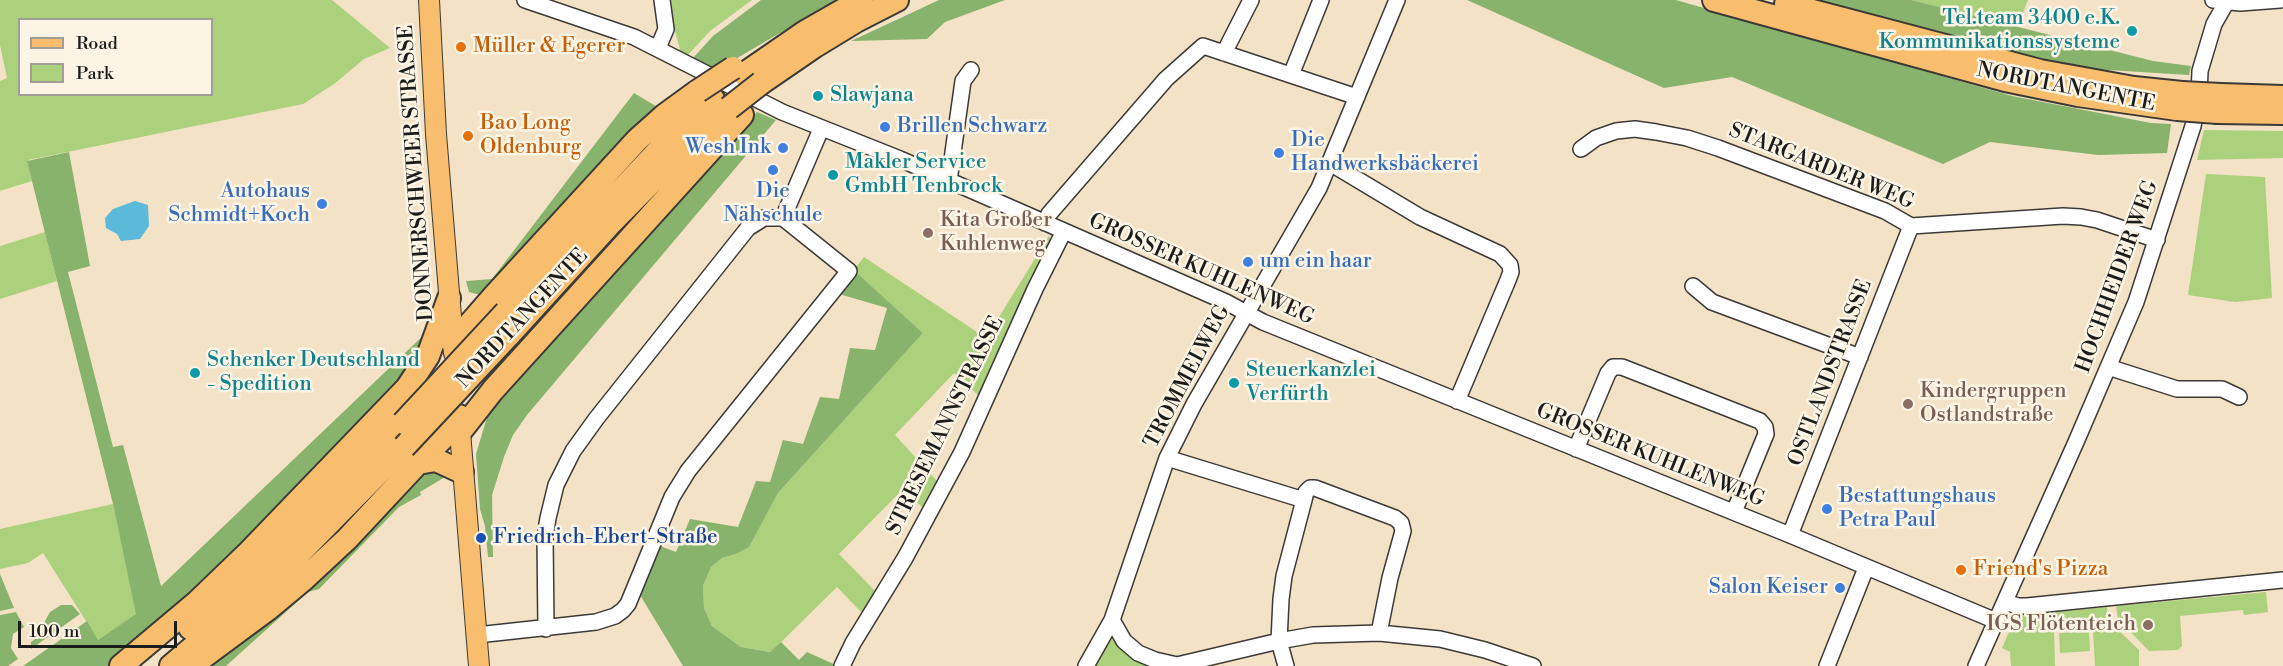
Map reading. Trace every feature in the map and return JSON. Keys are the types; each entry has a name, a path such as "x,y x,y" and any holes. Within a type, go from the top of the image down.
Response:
{"highway":[{"path":"191,666 268,609 304,579 347,539 411,455 460,424 493,390 721,103 753,78 804,63 810,39 861,0"},
{"path":"721,103 753,78 777,40 810,39 856,21 897,0"},
{"name":"NORDTANGENTE","path":"1714,0 2005,80 2078,95 2199,101 2283,97"},
{"name":"NORDTANGENTE","path":"1772,0 2040,71 2199,101 2283,113"},
{"name":"NORDTANGENTE","path":"142,666 249,577 294,535 403,423 500,304 673,135 721,103"},
{"name":"NORDTANGENTE","path":"171,666 277,576 411,455 508,336 610,224 686,147 721,103"},
{"path":"121,666 196,603 249,552 407,388 418,374 435,340 449,293 500,304"},
{"path":"453,343 500,304"},
{"path":"418,374 434,374 469,390 493,390"},
{"path":"411,455 436,460 462,472"}],"main road":[{"name":"DONNERSCHWEER STRASSE","path":"429,0 462,472 480,666"}],"street":[{"name":"GROSSER KUHLENWEG","path":"525,0 608,27 658,48 782,112 1064,231 1226,302 1263,322 1734,512 1996,621"},
{"path":"658,48 666,29 662,0"},
{"path":"1224,53 1251,0"},
{"path":"1291,75 1322,0"},
{"path":"2222,1 2280,0"},
{"name":"TROMMELWEG","path":"1086,666 1112,621 1167,458 1194,404 1308,208 1330,163 1395,1"},
{"name":"HOCHHEIDER WEG","path":"1976,666 2136,302 2187,146 2199,101 2200,70 2222,1"},
{"path":"1045,223 1049,214 1166,80 1203,46 1357,97"},
{"path":"949,181 963,81 971,70"},
{"path":"783,218 821,129"},
{"name":"STARGARDER WEG","path":"1581,149 1596,138 1616,131 1635,129 1688,138 1718,148 1885,211 1911,226 2063,216 2081,217 2157,240"},
{"path":"1330,163 1420,217 1500,254 1510,265 1511,272 1508,280 1457,400"},
{"path":"477,635 546,628 606,620 623,610 628,604 672,497 688,471 849,271 783,218 764,218 748,228 573,451 556,486 545,537 546,628"},
{"name":"OSTLANDSTRASSE","path":"1790,535 1911,226"},
{"name":"STRESEMANNSTRASSE","path":"842,666 853,643 905,558 957,461 1030,299 1064,231"},
{"path":"1693,286 1712,302 1860,357"},
{"path":"1576,449 1608,373 1614,367 1622,367 1760,421 1765,427 1766,434 1734,512"},
{"path":"2108,367 2177,389 2222,389 2239,397"},
{"path":"1167,458 1304,500"},
{"path":"1286,666 1279,641 1284,576 1306,492 1310,488 1395,518 1401,523 1403,531 1390,578 1379,633"},
{"path":"1827,666 1866,568"},
{"path":"2005,602 2027,606 2283,580"},
{"path":"1112,621 1124,641 1138,653 1177,665 1279,641 1344,633 1379,633 1440,639 1485,650 1530,666"}],"green space":[{"path":"0,0 332,0 390,48 364,59 334,84 303,104 28,160 32,181 0,191 0,81 7,78 0,45"},
{"path":"667,0 752,0 710,31 688,55 680,50"},
{"path":"761,0 836,0 717,70 693,58 713,36"},
{"path":"939,0 1005,0 945,22 927,39 851,41"},
{"path":"1467,0 1676,0 2012,96 2151,123 2171,124 2167,153 2098,155 1990,142 1943,164 1732,77 1664,88"},
{"path":"1811,0 1911,0 2153,61 2191,66 2189,75 2075,68 2005,54"},
{"path":"1911,0 2028,0 2017,28"},
{"path":"634,93 659,108 480,295 469,292 466,281 492,279"},
{"path":"757,112 776,120 527,415 513,435 492,495 493,557 488,557 485,526 480,509 476,454 491,404"},
{"path":"2204,130 2283,131 2283,158 2197,160"},
{"path":"69,152 90,266 68,272 113,447 123,445 161,586 428,331 416,364 273,516 150,632 110,666 23,666 87,621 98,640 136,614 113,504 27,161"},
{"path":"2206,174 2265,177 2272,298 2235,302 2188,295"},
{"path":"45,232 57,281 0,299 0,246"},
{"path":"1049,236 1051,240 978,395 954,373 895,435 939,483 925,510 903,489 839,554 876,592 862,613 837,587 771,652 741,647 712,626 704,608 703,586 711,567 722,558 736,554 749,546 778,493 923,333 857,273 856,267 864,257 986,338"},
{"path":"857,273 923,333 778,493 749,547 722,558 711,567 703,586 704,608 712,626 741,647 770,652 781,642 799,660 807,652 838,666 683,666 640,595 660,546 676,552 690,519 738,527 756,481 770,482 783,440 803,444 820,397 839,399 850,348 875,350 887,308 839,294"},
{"path":"443,469 445,477 420,492 421,495 399,507 319,589 308,592 226,666 208,666 424,470"},
{"path":"113,504 137,614 98,640 43,553 28,563 0,569 0,529"},
{"path":"0,574 14,608 0,611"},
{"path":"2266,592 2268,612 2244,615 2243,610 2180,616 2182,646 2178,650 2149,651 2118,619 2116,606"},
{"path":"61,605 72,605 80,614 31,649 31,642 45,632 45,621 50,612"},
{"path":"2107,607 2108,623 2054,629 2055,666 2011,666 2010,652 2002,648 2016,616"},
{"path":"16,612 24,627 13,634 11,648 18,659 8,666 0,666 0,615"},
{"path":"2117,629 2139,650 2139,666 2095,666 2093,631"},
{"path":"2089,632 2090,651 2060,653 2059,633"},
{"path":"1113,639 1149,666 1093,666 1108,642"}],"water":[{"path":"135,201 148,205 149,226 140,239 121,241 117,234 106,228 105,218 113,209"}],"place":[{"name":"Tel.team 3400 e.K. Kommunikationssysteme","path":"2132,31"},
{"name":"Müller & Egerer","path":"461,47"},
{"name":"Slawjana","path":"818,96"},
{"name":"Brillen Schwarz","path":"885,127"},
{"name":"Bao Long Oldenburg","path":"468,136"},
{"name":"Wesh Ink","path":"783,148"},
{"name":"Die Handwerksbäckerei","path":"1279,153"},
{"name":"Die Nähschule","path":"773,170"},
{"name":"Makler Service GmbH Tenbrock","path":"833,175"},
{"name":"Autohaus Schmidt+Koch","path":"322,204"},
{"name":"Kita Großer Kuhlenweg","path":"928,233"},
{"name":"um ein haar","path":"1248,262"},
{"name":"Schenker Deutschland - Spedition","path":"195,373"},
{"name":"Steuerkanzlei Verfürth","path":"1234,383"},
{"name":"Kindergruppen Ostlandstraße","path":"1908,404"},
{"name":"Bestattungshaus Petra Paul","path":"1827,509"},
{"name":"Friedrich-Ebert-Straße","path":"481,538"},
{"name":"Friend's Pizza","path":"1961,570"},
{"name":"Salon Keiser","path":"1840,588"},
{"name":"IGS Flötenteich","path":"2148,625"}]}
